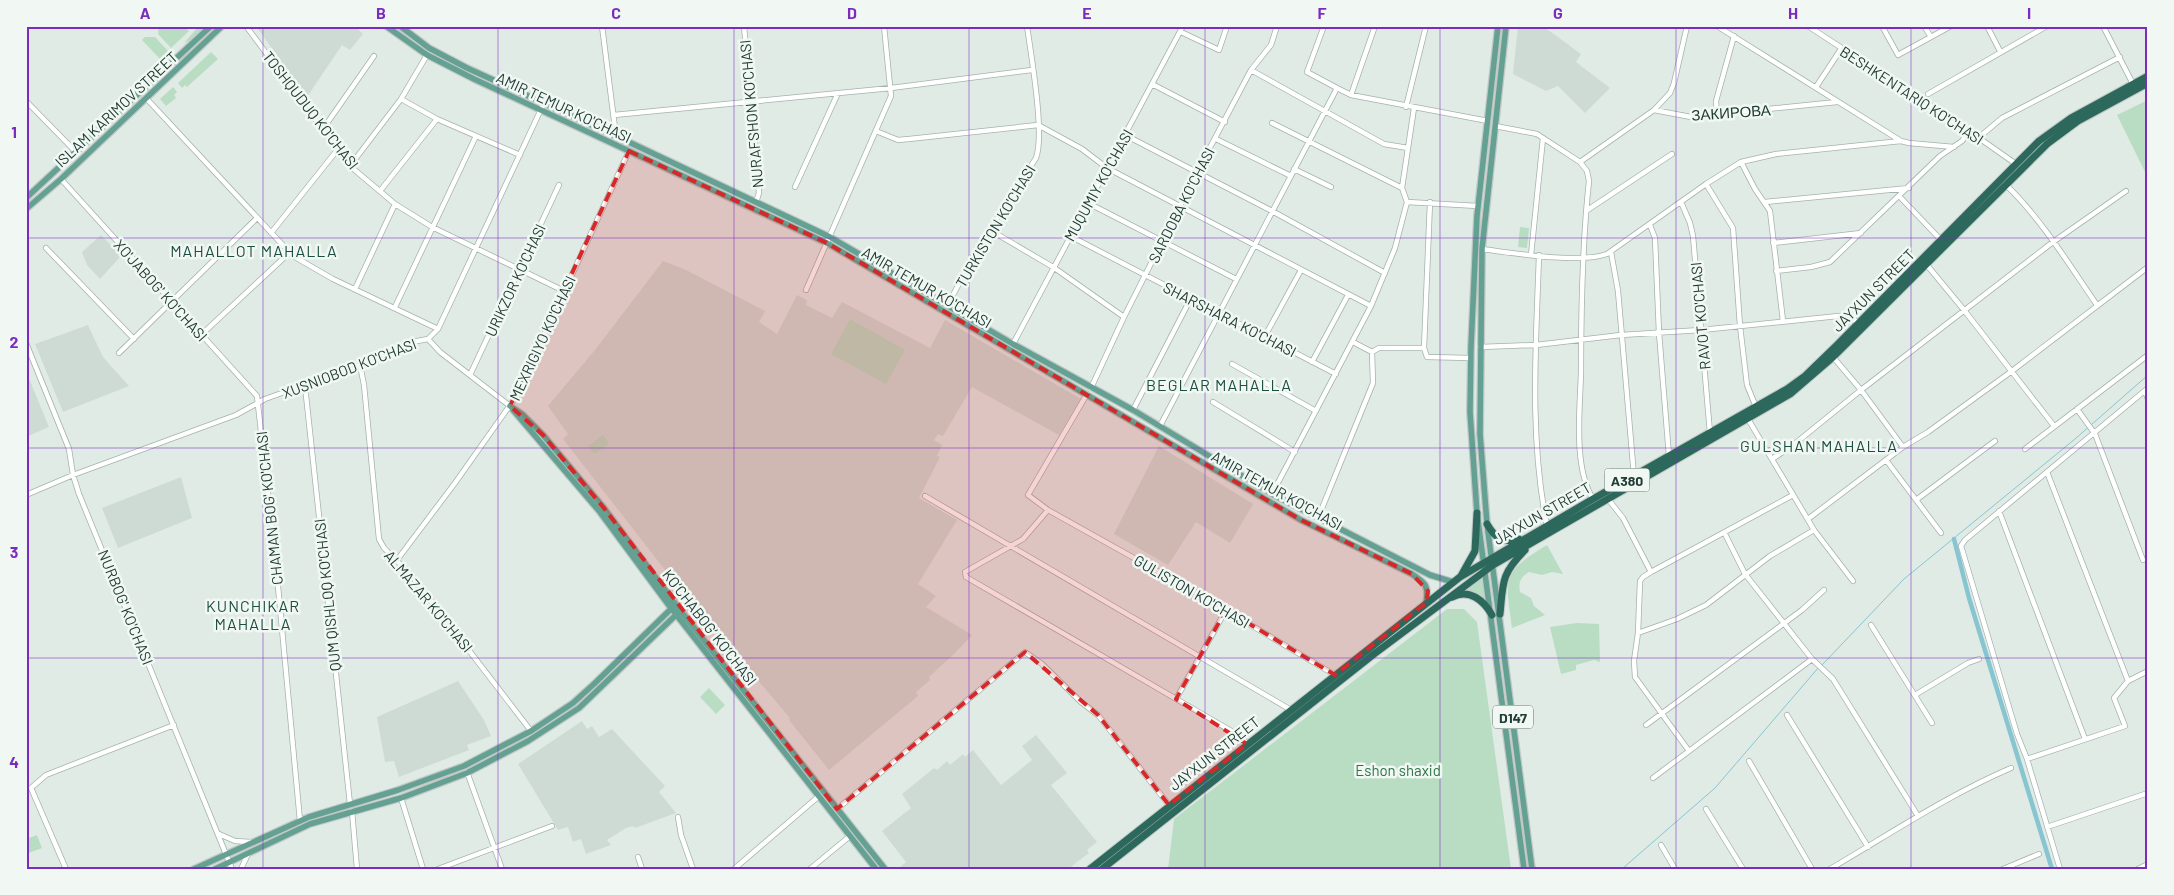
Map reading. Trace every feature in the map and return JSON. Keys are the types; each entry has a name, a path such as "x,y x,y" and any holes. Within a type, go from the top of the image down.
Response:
{"highway":[{"name":"JAYXUN STREET","path":"1531,539 1547,526 1787,389 1805,376 2016,164 2057,126 2148,76"},
{"name":"JAYXUN STREET","path":"1090,869 1169,816 1485,566 1531,539 1608,500 1790,394 1833,357 2005,184 2062,132 2148,83"},
{"path":"1460,577 1475,551 1477,513"},
{"path":"1487,524 1493,535 1506,542 1531,539"},
{"path":"1500,614 1504,576 1510,565 1531,539"},
{"name":"JAYXUN STREET","path":"1102,869 1167,807 1453,582 1485,566"},
{"path":"1440,602 1456,595 1469,595 1478,598 1492,615"},
{"path":"1167,807 1169,816"}],"main road":[{"name":"ISLAM KARIMOV STREET","path":"26,198 211,26"},
{"name":"ISLAM KARIMOV STREET","path":"26,209 61,179 222,26"},
{"name":"AMIR TEMUR KO'CHASI","path":"386,26 427,55 474,79 616,136 830,237 1012,344 1133,410 1317,519 1430,575 1453,582"},
{"name":"AMIR TEMUR KO'CHASI","path":"400,26 429,48 629,151 827,244 1301,520 1421,580 1428,591 1426,604"},
{"path":"1485,566 1477,513 1470,412 1471,358 1478,206 1498,26"},
{"path":"1493,561 1487,524 1480,434 1482,249 1506,26"},
{"path":"36,190 41,191 42,196"},
{"path":"1477,228 1484,228"},
{"path":"1087,394 1091,388"},
{"name":"KO‘CHABOG‘ KO‘CHASI","path":"510,406 522,414 543,435 603,507 678,613 819,796 834,809 850,836 876,869"},
{"name":"D147","path":"1493,561 1532,869"},
{"name":"D147","path":"1485,566 1524,869"},
{"path":"194,869 300,821 398,790 464,766 531,731 573,702 594,684 673,606"},
{"path":"215,869 310,824 401,798 467,773 528,741 579,708 616,675 678,613"},
{"name":"KO‘CHABOG‘ KO‘CHASI","path":"678,613 834,809 885,869"}],"street":[{"name":"TOSHQUDUQ KO'CHASI","path":"246,26 350,166 395,204 432,227 564,291"},
{"path":"602,26 616,136"},
{"name":"NURAFSHON KO'CHASI","path":"744,26 759,193 756,202"},
{"path":"806,290 891,96 884,26"},
{"name":"TURKISTON KO'CHASI","path":"948,305 973,256 1036,158 1039,150 1028,26"},
{"path":"1182,29 1219,50 1227,26"},
{"name":"SARDOBA KO'CHASI","path":"1091,388 1124,317 1197,172 1251,70 1271,45 1277,26"},
{"path":"1324,26 1307,72 1350,95 1488,121"},
{"path":"1350,95 1375,26"},
{"path":"1406,107 1426,26"},
{"path":"1580,162 1654,110 1670,93 1687,26"},
{"path":"1717,26 1901,141 1954,147"},
{"name":"BESHKENTARIQ KO'CHASI","path":"1808,26 1969,131 2016,164"},
{"path":"1882,26 1898,55 1951,26"},
{"path":"1924,26 1930,37"},
{"path":"1987,26 2000,51"},
{"path":"1928,94 2000,51 2047,26"},
{"path":"2103,26 2133,84"},
{"name":"MUQUMIY KO'CHASI","path":"1012,344 1182,29"},
{"path":"1717,116 1716,101 1734,36"},
{"path":"1816,87 1841,49"},
{"path":"350,166 401,99 427,55"},
{"path":"323,129 374,56"},
{"path":"1983,134 2002,118 2120,57"},
{"path":"614,115 891,88 1032,70"},
{"path":"1251,70 1384,144 1408,148"},
{"path":"1152,84 1225,122"},
{"path":"1160,426 1337,88"},
{"path":"795,187 838,93"},
{"path":"146,98 290,253 333,279 438,329"},
{"path":"401,99 437,119 520,155"},
{"path":"26,100 76,152"},
{"name":"ЗАКИРОВА","path":"1654,110 1691,117 1717,116 1838,102"},
{"name":"XUSNIOBOD KO'CHASI","path":"26,495 73,475 236,415 258,403 360,365 412,342 428,339 438,329 543,106"},
{"path":"1272,494 1372,306 1395,248 1407,202 1402,188 1414,108"},
{"path":"380,191 437,119"},
{"path":"1272,123 1402,188"},
{"path":"876,131 898,140 908,140 1038,125 1082,149 1107,168 1372,306"},
{"path":"1495,126 1537,134 1580,162 1587,171 1583,259 1580,445 1586,488 1593,499"},
{"path":"1776,271 1811,267 1830,262 1900,197 1940,156 1954,147 1969,131"},
{"path":"1125,135 1272,211 1385,273"},
{"path":"394,307 476,136"},
{"path":"1216,138 1291,176"},
{"path":"1531,255 1543,138"},
{"path":"1482,249 1531,255 1583,259 1598,258 1611,252 1706,184 1741,162 1776,154 1901,141"},
{"path":"271,233 338,149"},
{"name":"MEXRIGIYO KO'CHASI","path":"397,560 455,484 510,406 629,151"},
{"path":"1586,211 1672,154"},
{"path":"1741,162 1755,189 1770,211 1776,271 1784,321"},
{"path":"1294,169 1331,187"},
{"name":"XO'JABOG' KO'CHASI","path":"61,179 257,396 258,403"},
{"path":"1706,184 1733,228 1740,326 1747,385 1756,407"},
{"path":"2005,184 2053,242 2097,305"},
{"name":"URIKZOR KO'CHASI","path":"470,375 560,185"},
{"path":"1765,202 1909,188"},
{"path":"1772,459 1792,446 1861,390 2053,242 2126,191"},
{"path":"1900,197 1941,240"},
{"path":"1407,202 1478,206"},
{"path":"1430,202 1424,348 1427,357 1471,358"},
{"name":"RAVOT KO'CHASI","path":"1681,202 1693,236 1710,433"},
{"path":"1088,203 1236,279"},
{"path":"355,289 395,204"},
{"path":"119,353 257,218"},
{"path":"1650,225 1655,238 1659,333 1669,456"},
{"path":"990,230 1053,267 1124,317"},
{"path":"1773,244 1862,233"},
{"name":"SHARSHARA KO'CHASI","path":"1070,236 1336,374"},
{"path":"46,248 134,339"},
{"path":"1611,252 1618,292 1634,476"},
{"path":"201,335 290,253"},
{"path":"1539,255 1536,345 1536,438 1540,493 1547,526"},
{"path":"1926,264 2054,426"},
{"path":"1808,518 1903,447 1928,432 2012,371 2148,267"},
{"path":"1265,336 1301,270"},
{"path":"1312,362 1348,294"},
{"path":"1133,410 1191,298"},
{"path":"1480,347 1536,345 1621,335 1701,330 1848,315 1858,323"},
{"name":"KO‘CHABOG‘ KO‘CHASI","path":"428,339 440,352 510,406"},
{"path":"1353,342 1372,352"},
{"name":"NURBOG' KO'CHASI","path":"26,343 69,449 73,475 232,869"},
{"path":"1372,352 1379,348 1424,348"},
{"path":"1317,519 1373,383 1372,352"},
{"path":"2025,449 2148,355"},
{"path":"1833,357 1861,390 1903,447"},
{"path":"1232,364 1316,411"},
{"name":"ALMAZAR KO'CHASI","path":"360,365 364,386 379,538 384,548 397,560 531,731"},
{"name":"QUM QISHLOQ KO'CHASI","path":"305,386 350,804"},
{"path":"2060,869 2027,759 2017,734 1961,546 1965,540 1999,511 2146,390 2148,399"},
{"name":"GULISTON KO'CHASI","path":"1087,394 1028,496 1048,510 1226,610 1335,675"},
{"path":"1213,402 1295,452"},
{"name":"CHAMAN BOG' KO'CHASI","path":"258,403 276,565 300,821"},
{"path":"2077,409 2093,432 2143,560"},
{"path":"1748,419 1814,530 1854,581"},
{"path":"1916,500 1995,441"},
{"path":"1886,460 1942,534"},
{"path":"2047,472 2128,681"},
{"path":"925,496 1200,655 1291,710"},
{"path":"1689,751 1635,677 1634,660 1638,634 1640,582 1650,572 1725,534 1793,496"},
{"path":"1608,500 1623,518 1650,572"},
{"path":"1048,510 1023,539 965,572 966,577 1240,736 1247,744"},
{"path":"1999,511 2085,739"},
{"path":"1638,634 1677,619 1706,605 1770,556 1814,530"},
{"path":"1725,534 1746,574 1812,659 1833,679 1918,816"},
{"path":"1646,724 1784,624 1824,590"},
{"path":"1176,699 1226,610"},
{"path":"1871,625 1932,724"},
{"path":"834,809 1026,652 1042,664 1081,702 1098,714 1167,807"},
{"path":"1653,778 1812,659"},
{"path":"1915,695 1968,663 1979,659"},
{"path":"2027,759 2125,726 2114,698 2128,681 2148,671"},
{"path":"1787,714 1868,847"},
{"path":"66,869 31,788 46,775 174,725"},
{"path":"1749,761 1812,869"},
{"path":"464,766 502,869"},
{"path":"1830,869 1918,816 1989,777 2011,768"},
{"path":"2047,827 2148,793"},
{"path":"734,869 819,796"},
{"path":"401,798 423,869"},
{"path":"1706,809 1743,869"},
{"path":"352,811 357,869"},
{"path":"678,817 681,836 693,869"},
{"path":"438,869 494,846 552,826"},
{"path":"218,834 235,841 252,842"},
{"path":"810,869 850,836"},
{"path":"1661,845 1675,869"},
{"path":"241,869 248,853"},
{"path":"2003,869 2040,854"},
{"path":"638,857 642,869"},
{"path":"2138,869 2148,864"}],"highlighted area":[{"path":"629,151 827,243 1301,520 1412,574 1428,591 1426,603 1335,675 1226,610 1176,699 1247,744 1169,805 1098,715 1025,652 837,809 603,507 543,435 510,406"}],"shaded area":[{"path":"261,26 355,26 363,34 350,50 342,45 307,97 258,29"},
{"path":"1518,26 1543,26 1581,54 1576,62 1610,88 1585,113 1558,86 1546,91 1513,74"},
{"path":"101,235 121,256 100,279 87,265 82,252"},
{"path":"663,261 686,270 765,311 759,322 777,334 797,295 807,300 806,305 832,318 842,302 930,348 945,320 1081,399 1059,435 972,387 943,436 938,434 934,440 942,445 937,456 940,457 919,498 957,520 918,584 936,596 926,607 972,635 929,677 930,680 916,692 918,696 829,770 789,720 790,718 676,584 563,439 568,434 548,406 595,350"},
{"path":"88,325 103,357 129,386 63,412 35,344"},
{"path":"26,371 49,427 26,437"},
{"path":"1159,446 1253,504 1230,543 1196,522 1168,565 1114,534"},
{"path":"181,477 192,518 118,548 102,508"},
{"path":"458,681 484,720 491,736 467,745 469,750 399,777 394,761 385,762 377,717"},
{"path":"582,721 587,729 592,726 599,737 612,729 665,786 659,792 676,813 635,828 633,826 626,828 607,840 611,845 586,854 581,839 573,842 568,827 558,830 518,764"},
{"path":"1036,735 1067,773 1051,785 1097,842 1087,850 1089,853 1068,869 898,869 906,862 882,831 911,808 902,794 934,768 937,770 947,761 950,765 963,754 965,757 973,750 1001,785 1032,760 1022,746"}],"green space":[{"path":"159,26 184,26 189,31 171,48 158,34"},
{"path":"199,26 206,26 193,39 184,43"},
{"path":"145,37 155,37 168,51 160,59 142,40"},
{"path":"211,52 218,59 187,87 185,85 182,88 178,83"},
{"path":"173,87 177,92 174,95 176,98 166,106 160,99"},
{"path":"2148,100 2148,171 2145,172 2117,115"},
{"path":"1520,227 1529,228 1527,248 1518,247"},
{"path":"850,319 905,350 886,384 831,354"},
{"path":"603,435 609,443 595,454 588,446"},
{"path":"1547,545 1563,574 1552,572 1542,575 1529,572 1524,576 1519,585 1520,592 1531,598 1534,606 1545,615 1512,628 1508,598 1510,578 1514,570 1522,562"},
{"path":"1482,576 1485,598 1476,593 1461,591"},
{"name":"Eshon shaxid","path":"1447,609 1464,609 1477,622 1511,869 1168,869 1174,819"},
{"path":"1577,623 1599,624 1600,662 1594,660 1576,665 1576,670 1561,674 1550,627"},
{"path":"709,688 725,705 716,714 700,697"},
{"path":"37,835 42,848 26,854 26,839"}],"waterway":[{"path":"1822,665 1904,579 2075,439 2148,375"},
{"path":"1954,539 1969,598 2052,869"},
{"path":"1622,869 1715,788 1819,667"}],"district":[{"name":"MAHALLOT MAHALLA","path":"254,250"},
{"name":"BEGLAR MAHALLA","path":"1219,384"},
{"name":"GULSHAN MAHALLA","path":"1819,445"},
{"name":"KUNCHIKAR MAHALLA","path":"253,614"}]}
